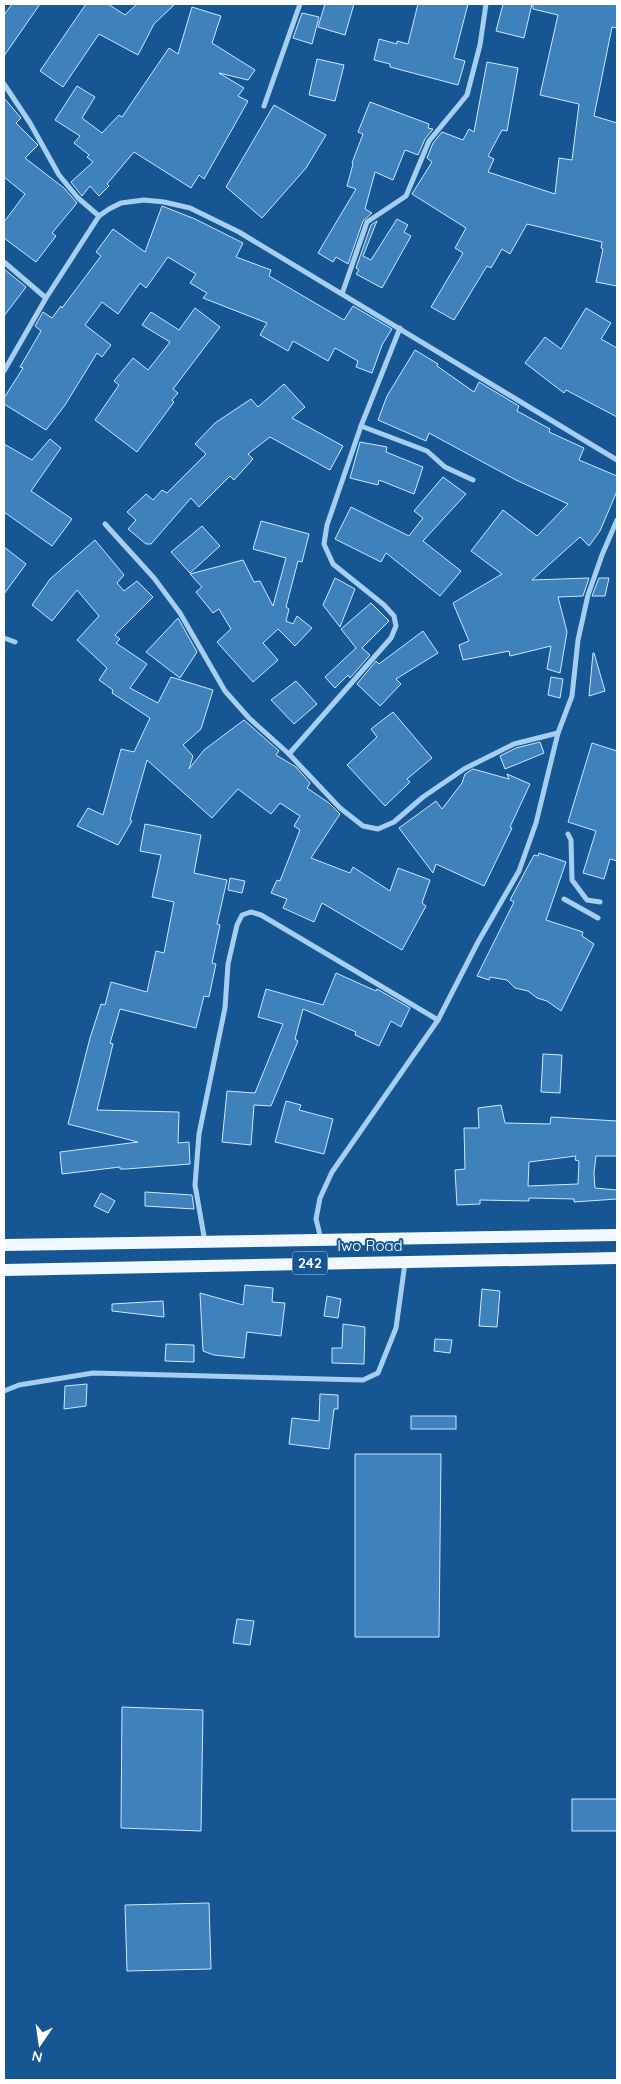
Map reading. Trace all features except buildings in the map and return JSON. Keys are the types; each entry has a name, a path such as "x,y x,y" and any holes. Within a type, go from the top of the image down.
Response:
{"main road":[{"name":"Iwo Road","path":"4,1245 617,1234"},
{"name":"Iwo Road","path":"4,1270 617,1258"}],"street":[{"path":"264,106 300,4"},
{"path":"342,294 367,222 406,196 429,141 467,95 480,45 486,4"},
{"path":"4,84 30,123 59,175 78,198 99,216"},
{"path":"4,371 46,298 99,216 121,203 144,200 190,208 239,232 617,460"},
{"path":"4,262 46,298"},
{"path":"289,754 381,651 391,638 396,626 394,616 384,605 333,564 324,544 327,525 361,426 400,328"},
{"path":"361,426 427,451 445,467 473,480"},
{"path":"321,1240 316,1219 320,1198 332,1172 438,1020 478,942 519,871 536,823 558,733 572,696 578,640 588,596 602,555 617,520"},
{"path":"105,524 154,578 180,613 225,691 249,718 289,754 340,808 353,820 364,826 378,829 394,822 423,797 464,768 514,744 558,733"},
{"path":"4,638 15,642"},
{"path":"568,834 571,840 572,880 587,900 600,902"},
{"path":"564,899 598,918"},
{"path":"205,1242 195,1185 199,1134 226,1008 228,964 237,925 242,914 251,912 261,915 438,1020"},
{"path":"4,1391 18,1385 93,1373 363,1380 378,1373 396,1328 405,1263"}]}
